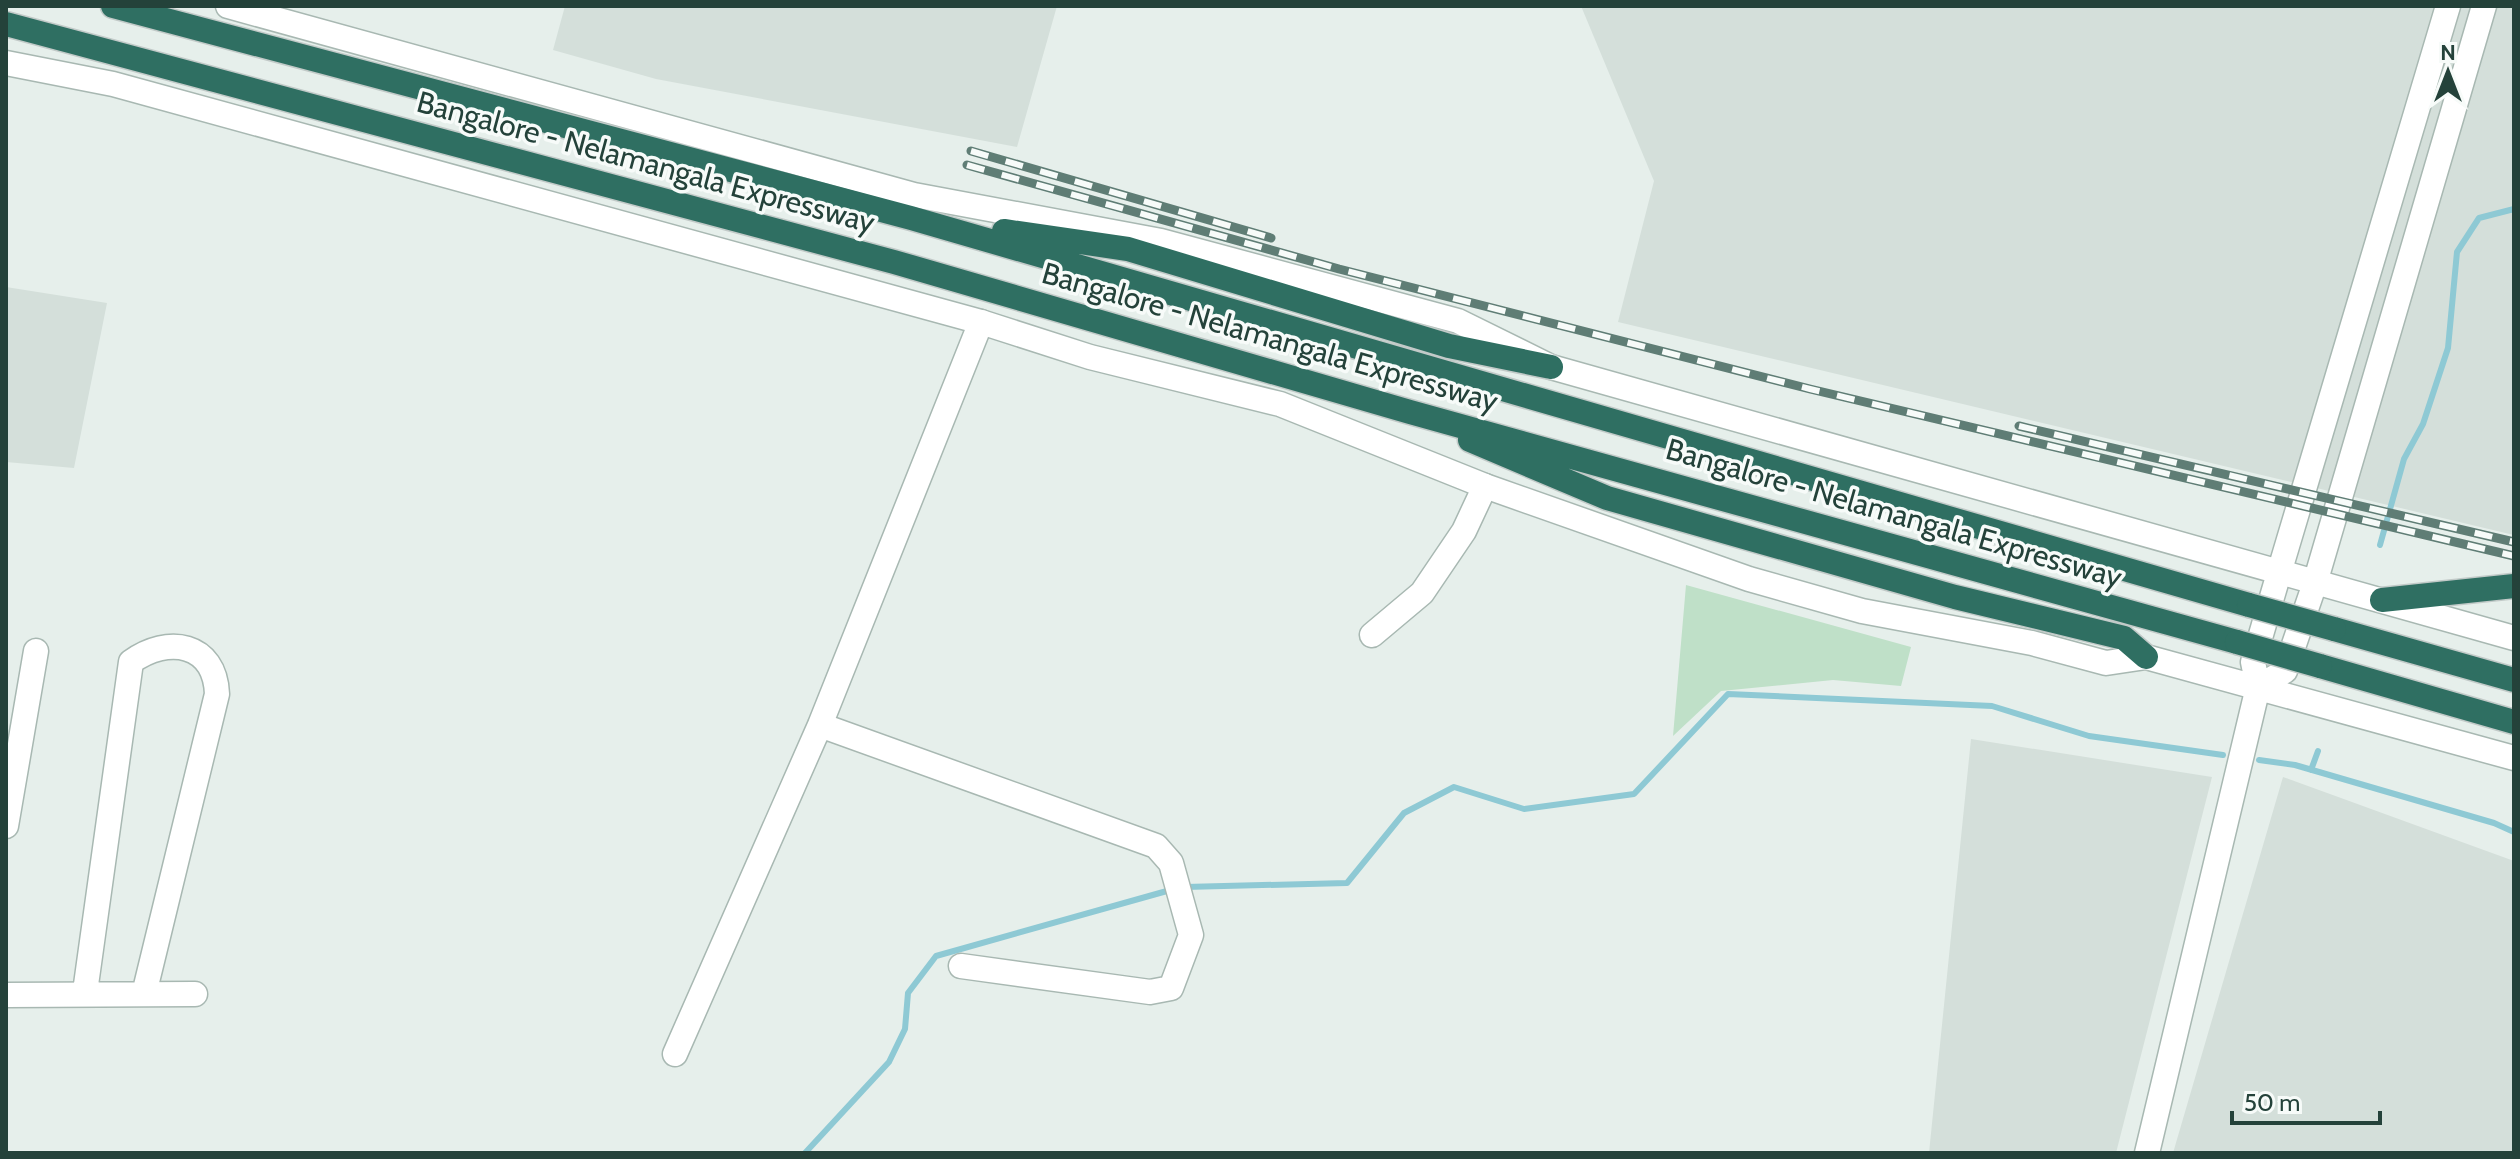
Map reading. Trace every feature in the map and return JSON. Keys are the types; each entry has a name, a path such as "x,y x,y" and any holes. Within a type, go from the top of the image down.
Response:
{"highway":[{"name":"Bangalore - Nelamangala Expressway","path":"113,6 911,218 2514,680"},
{"name":"Bangalore - Nelamangala Expressway","path":"6,24 894,262 1410,412 2514,722"},
{"path":"911,218 1128,249 1449,346 1551,367"},
{"path":"1410,412 1519,463 1607,498 1955,597 2124,638 2146,657"},
{"path":"2382,600 2514,586"}],"street":[{"path":"2147,1153 2258,687 2253,662 2448,6"},
{"path":"2258,687 2285,671 2315,583 2484,6"},
{"path":"244,8 914,195 1161,241 1458,321 1551,367 2514,638"},
{"path":"6,63 113,84 981,322 1090,357 1280,404 1485,486 1749,579 1862,611 2032,643 2106,663 2146,657 2514,758"},
{"path":"675,1054 820,725 981,322"},
{"path":"1372,635 1422,593 1464,531 1485,486"},
{"path":"85,992 131,662 146,651 170,647 190,649 205,658 216,673 217,694 144,994"},
{"path":"6,826 36,651"},
{"path":"820,725 1156,846 1171,863 1191,935 1171,988 1150,992 961,966"},
{"path":"6,997 85,992 195,994"}],"shaded area":[{"path":"565,6 1057,6 1017,147 656,79 553,50"},
{"path":"1581,6 2514,6 2514,535 1618,322 1654,181"},
{"path":"6,287 107,303 74,468 6,462"},
{"path":"1971,739 2212,777 2116,1153 1929,1153"},
{"path":"2283,777 2514,861 2514,1153 2173,1153"}],"green space":[{"path":"1686,585 1911,647 1901,686 1833,680 1721,691 1673,736"}],"waterway":[{"path":"2380,545 2404,459 2423,424 2448,348 2457,252 2479,218 2514,209"},
{"path":"1185,887 1347,883 1404,813 1454,787 1524,809 1634,794 1728,694 1992,706 2089,736 2223,755"},
{"path":"2311,770 2318,751"},
{"path":"2259,760 2295,765 2494,823 2514,832"},
{"path":"805,1153 889,1062 905,1029 908,993 936,956 1174,889"}],"railway":[{"path":"971,151 1271,238"},
{"path":"967,165 1339,269 1810,389 2514,556"},
{"path":"2019,426 2514,542"}]}
